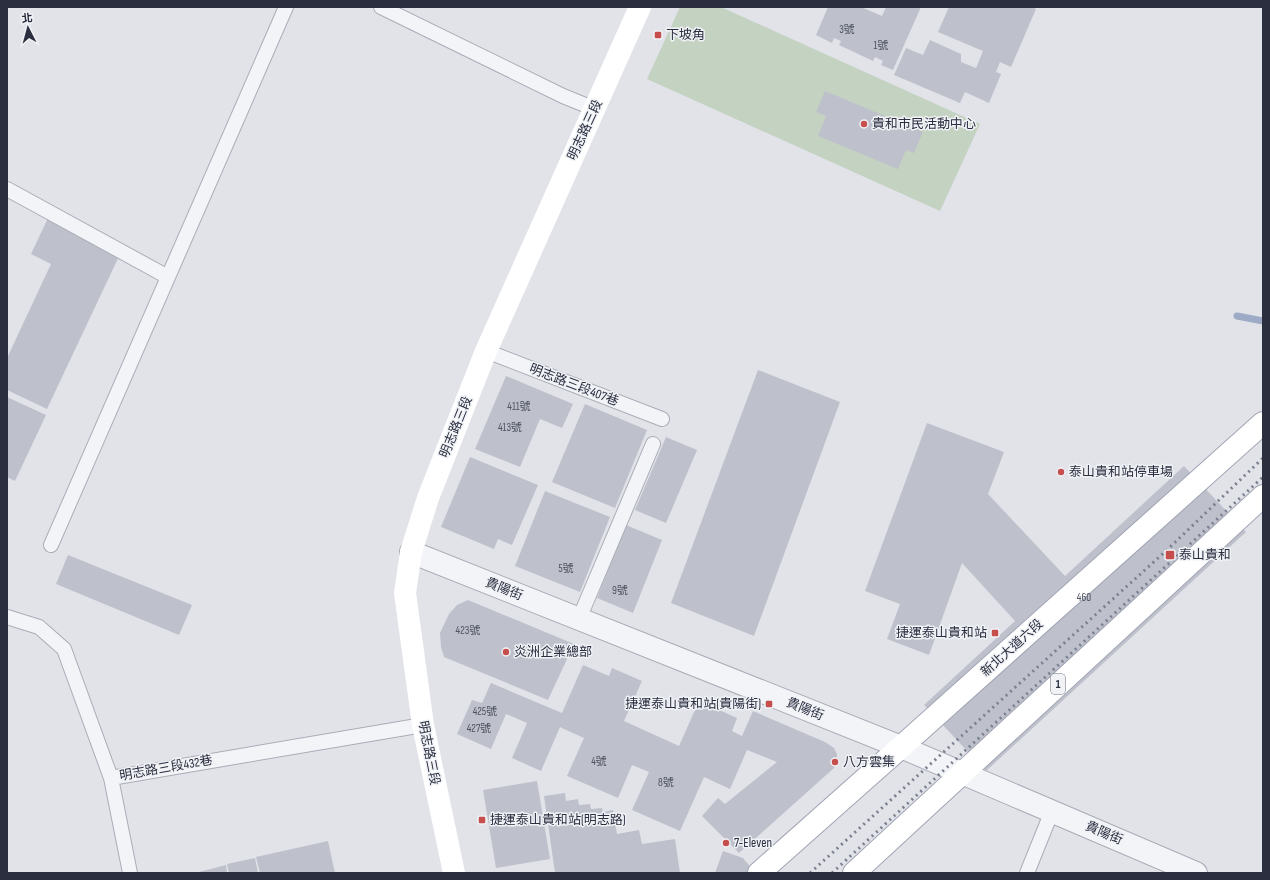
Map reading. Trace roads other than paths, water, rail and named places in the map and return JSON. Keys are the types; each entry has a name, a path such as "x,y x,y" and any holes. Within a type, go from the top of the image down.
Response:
{"main road":[{"name":"明志路三段","path":"454,873 423,726 405,593 411,552 428,498 486,351 640,7"},
{"name":"新北大道六段","path":"759,873 902,747 1263,423"},
{"name":"1","path":"854,873 1263,496"}],"street":[{"name":"貴陽街","path":"411,552 902,747 1196,873"}],"lane":[{"path":"51,545 286,7"},
{"path":"381,7 563,96 595,109"},
{"path":"7,190 168,277"},
{"name":"明志路三段407巷","path":"486,351 662,419"},
{"path":"579,619 653,444"},
{"name":"明志路三段432巷","path":"7,617 39,627 64,649 111,778 423,726"},
{"path":"111,778 130,873"},
{"path":"1027,873 1052,811"}],"waterway":[{"path":"1237,316 1263,321"}],"railway":[{"path":"810,873 1167,550 1263,458"},
{"path":"832,873 1263,477"}],"place":[{"name":"下坡角","path":"658,35"},
{"name":"貴和市民活動中心","path":"864,124"},
{"name":"泰山貴和站停車場","path":"1061,472"},
{"name":"泰山貴和","path":"1170,555"},
{"name":"捷運泰山貴和站","path":"995,633"},
{"name":"炎洲企業總部","path":"506,652"},
{"name":"捷運泰山貴和站(貴陽街)","path":"769,704"},
{"name":"八方雲集","path":"835,762"},
{"name":"捷運泰山貴和站(明志路)","path":"482,820"},
{"name":"7-Eleven","path":"726,843"}]}
